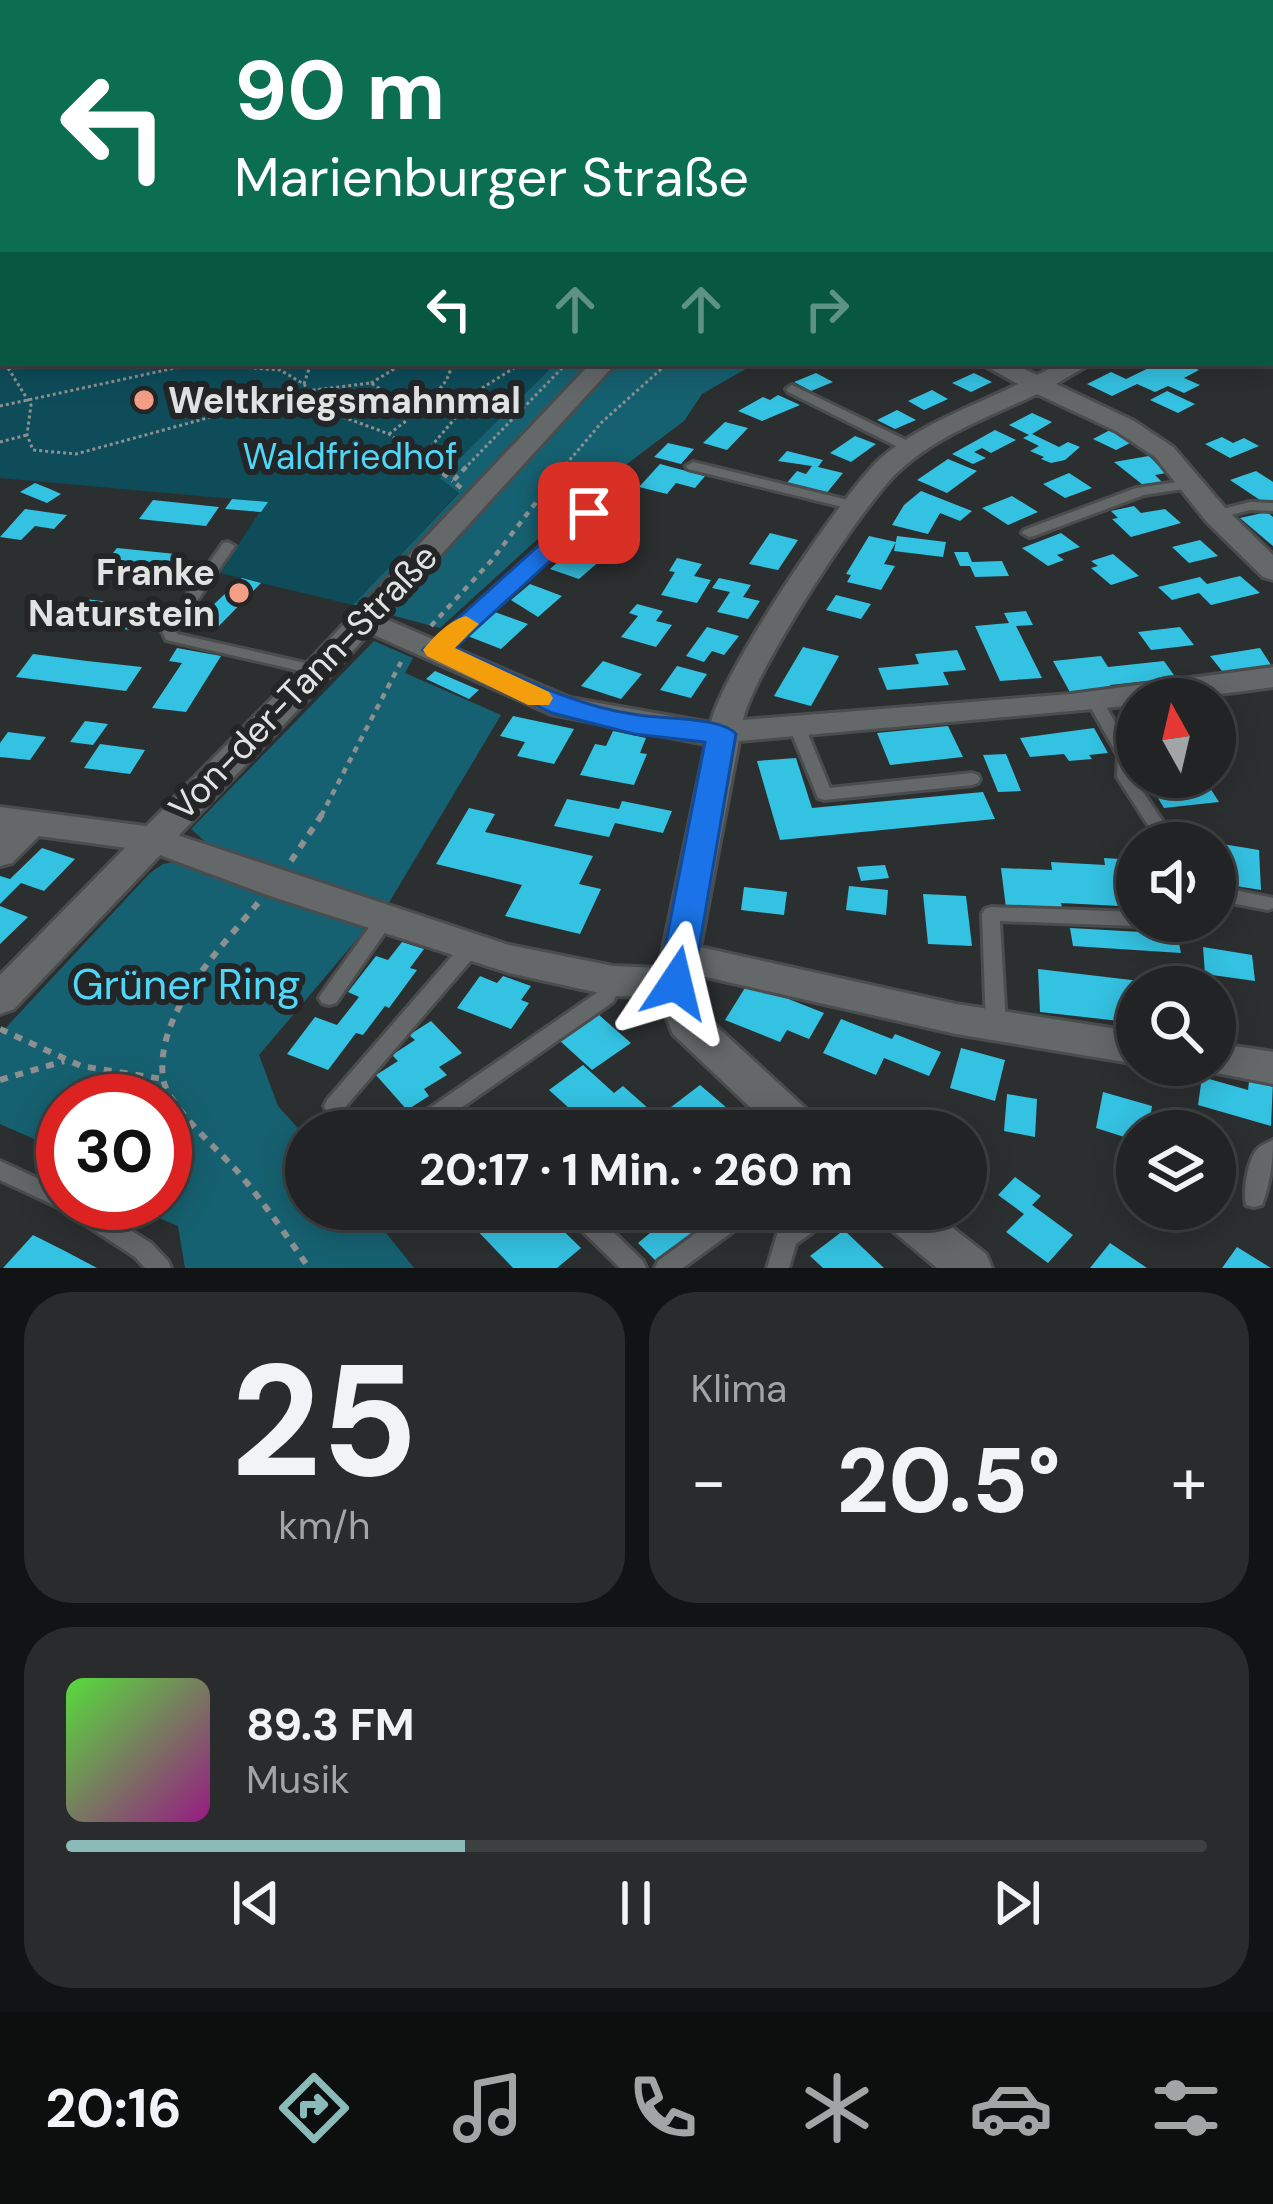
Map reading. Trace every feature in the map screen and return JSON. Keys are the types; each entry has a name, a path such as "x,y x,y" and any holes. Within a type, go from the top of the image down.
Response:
{"street":[{"name":"Von-der-Tann-Straße","path":"0,999 318,670 601,366"},
{"path":"998,366 1141,435 1164,452 1216,515 1273,571"},
{"path":"780,1110 687,1023 677,971 721,734 775,626 888,466 954,422 1074,366"},
{"path":"364,620 562,707 634,724 721,734 1095,701 1273,677"},
{"path":"0,854 16,821 153,839 384,920 613,981 727,965 996,1026 1116,1045"},
{"path":"1236,1062 1273,1068"},
{"path":"923,1230 970,1268"}],"lane":[{"path":"792,388 911,448"},
{"path":"692,466 856,506"},
{"path":"1029,532 1141,491 1191,484"},
{"path":"426,645 619,485"},
{"path":"1216,515 1250,506 1273,507"},
{"path":"228,546 169,631 171,637 318,670"},
{"path":"1095,701 1126,755 1125,777 1154,822"},
{"path":"798,729 824,794 972,779"},
{"path":"1236,897 1268,904"},
{"path":"996,1026 991,914 1116,918"},
{"path":"329,998 384,920"},
{"path":"334,1106 472,946"},
{"path":"443,1110 606,997 613,981"},
{"path":"1254,1198 1263,1157 1273,1149"},
{"path":"0,1170 36,1187"},
{"path":"111,1230 143,1250 160,1268"},
{"path":"596,1230 635,1268"},
{"path":"666,1268 718,1230"},
{"path":"778,1268 786,1238 797,1230"}],"path":[{"path":"8,366 32,399 34,421 28,435 32,450 76,454 305,388 371,383 395,366"},
{"path":"122,366 127,377"},
{"path":"0,406 179,366"},
{"path":"261,366 280,370 305,388 319,408 389,434 452,482"},
{"path":"305,388 310,366"},
{"path":"371,383 376,391 407,402 430,397 446,385 453,366"},
{"path":"422,458 479,390 517,366"},
{"path":"164,1074 168,1038 190,991 309,839 376,703 569,457 665,366"},
{"path":"389,434 406,421 411,409 407,402"},
{"path":"0,442 28,435"},
{"path":"0,1029 26,1037 64,1060 107,1074"},
{"path":"0,1080 64,1060"},
{"path":"192,1121 243,1172 309,1268"}],"green space":[{"name":"Waldfriedhof","path":"0,366 553,366 441,477 459,492 353,605 220,573 266,502 0,478"},
{"path":"553,366 751,366 702,394 684,421 586,495 440,628 353,605 459,493 440,478"},
{"name":"Grüner Ring","path":"374,641 413,658 405,673 501,715 384,911 227,861 191,829"},
{"name":"Grüner Ring","path":"185,860 370,924 259,1055 285,1114 285,1230 384,1230 414,1268 185,1268 179,1230 192,1230 192,1074 36,1074 36,1140 0,1124 0,1034 163,864"}],"building":[{"path":"1153,366 1190,366 1199,370 1184,378 1200,385 1184,393 1168,386 1155,392 1137,384 1112,396 1087,384 1111,372 1126,379"},
{"path":"816,373 833,382 811,391 794,382"},
{"path":"974,373 992,382 971,392 952,383"},
{"path":"932,390 948,399 924,410 908,401"},
{"path":"1167,391 1195,404 1178,413 1150,400"},
{"path":"778,395 800,405 762,421 738,411 763,397 770,400"},
{"path":"897,410 916,420 895,429 877,420"},
{"path":"1032,413 1052,422 1032,434 1059,447 1068,442 1080,447 1065,460 1041,459 1044,457 1030,451 1039,446 1023,438 1029,435 1009,425"},
{"path":"725,422 748,428 727,450 703,443"},
{"path":"1112,429 1136,440 1116,450 1093,439"},
{"path":"995,430 1016,440 991,453 982,448 974,452 986,458 973,464 952,454"},
{"path":"855,436 876,444 851,462 830,453"},
{"path":"1222,437 1233,443 1244,438 1259,446 1230,458 1205,444"},
{"path":"668,443 694,449 681,464 654,457"},
{"path":"787,451 823,460 818,467 843,473 825,495 785,485 797,471 806,474 812,466 778,461"},
{"path":"1149,456 1166,473 1155,475 1162,482 1143,485 1114,462"},
{"path":"948,459 977,471 947,493 917,480"},
{"path":"660,464 705,476 695,488 676,483 667,494 639,487"},
{"path":"1256,471 1273,482 1273,501 1266,504 1230,480"},
{"path":"1069,473 1092,488 1065,498 1043,484"},
{"path":"35,483 61,494 47,503 20,492"},
{"path":"921,491 972,511 960,521 940,513 928,534 892,525 904,505"},
{"path":"1012,496 1038,512 1008,525 982,508"},
{"path":"232,499 268,502 261,512 225,509"},
{"path":"153,500 219,507 206,526 139,519"},
{"path":"1134,506 1141,513 1165,509 1181,523 1131,537 1112,519 1118,518 1111,511"},
{"path":"25,509 67,515 54,529 35,526 21,540 0,537"},
{"path":"1267,512 1273,517 1273,546 1240,518"},
{"path":"608,519 638,529 612,552 582,542"},
{"path":"770,533 798,540 778,570 749,564"},
{"path":"1061,533 1080,547 1057,555 1064,560 1048,566 1022,548"},
{"path":"869,536 896,542 884,564 895,566 881,590 847,582 851,575 846,574"},
{"path":"897,536 946,542 943,557 894,551"},
{"path":"1200,540 1218,556 1189,563 1172,547"},
{"path":"117,548 185,555 170,576 101,568"},
{"path":"573,549 602,559 579,579 550,569"},
{"path":"954,552 968,552 972,562 1002,561 1009,576 975,577 970,566 960,566"},
{"path":"1113,554 1139,576 1111,585 1091,568 1098,566 1091,561"},
{"path":"677,558 702,564 694,576 711,580 697,603 661,595 675,572 669,571"},
{"path":"1240,576 1260,593 1211,605 1199,593 1172,600 1158,587 1200,577 1207,584"},
{"name":"Franke Naturstein","path":"242,578 261,583 219,626 197,620"},
{"path":"719,578 751,585 743,597 760,601 748,619 717,612 730,592 712,588"},
{"path":"530,584 562,596 538,617 511,600"},
{"path":"836,595 871,604 861,619 826,610"},
{"path":"78,598 148,607 131,630 59,621"},
{"path":"637,604 663,611 656,621 672,625 656,647 621,637 638,616 629,613"},
{"path":"492,611 528,624 501,649 465,635"},
{"path":"1026,611 1033,625 1016,626 1042,678 1000,681 975,626 1009,623 1004,613"},
{"path":"707,627 739,636 724,655 712,651 704,662 686,656"},
{"path":"1180,627 1194,645 1151,650 1138,632"},
{"path":"803,647 839,656 811,706 774,696"},
{"path":"177,648 221,656 186,712 152,708 182,663 169,661"},
{"path":"1260,648 1273,668 1226,676 1210,656"},
{"path":"957,650 966,670 943,672 949,685 887,690 878,668 919,664 915,654"},
{"path":"33,654 142,667 126,691 16,677"},
{"path":"1101,656 1108,667 1164,661 1176,678 1116,678 1116,684 1110,685 1114,692 1072,696 1053,661"},
{"path":"603,661 642,674 621,699 581,686"},
{"path":"677,666 707,674 691,698 660,690"},
{"path":"435,671 479,690 469,699 426,679"},
{"path":"513,716 574,729 554,764 517,756 525,742 500,736"},
{"path":"85,721 108,724 93,745 70,742"},
{"path":"948,726 963,757 890,765 877,733"},
{"path":"1094,728 1108,753 1089,755 1092,759 1069,761 1064,754 1030,757 1020,738"},
{"path":"613,731 646,738 640,753 647,754 634,785 580,775 595,744 606,746"},
{"path":"8,732 46,737 30,760 0,757 0,743"},
{"path":"100,744 145,750 130,774 84,768"},
{"path":"1006,754 1021,791 998,792 983,755"},
{"path":"796,758 812,808 983,792 995,819 780,840 757,761"},
{"path":"1158,798 1216,798 1219,802 1164,808"},
{"path":"567,799 619,809 622,801 672,811 663,833 615,823 609,837 554,826"},
{"path":"469,808 495,814 485,832 593,856 579,884 601,889 580,934 505,916 522,885 436,864"},
{"path":"1236,846 1259,850 1261,890 1236,886"},
{"path":"42,848 75,859 44,891 21,883 0,904 0,876 10,879"},
{"path":"1104,858 1116,859 1116,906 1061,903 1063,911 1006,908 1001,868 1052,870 1051,862 1105,865"},
{"path":"885,865 889,878 861,881 857,867"},
{"path":"849,886 888,890 886,915 846,910"},
{"path":"744,887 787,892 784,915 741,910"},
{"path":"923,894 966,896 972,946 928,944"},
{"path":"0,906 28,917 0,944"},
{"path":"1070,928 1116,931 1116,942 1179,942 1181,953 1073,946"},
{"path":"402,942 424,949 410,968 417,970 389,1008 385,1006 363,1035 356,1033 328,1070 287,1054 315,1017 337,1025 359,997 348,992 376,956 388,960"},
{"path":"1203,947 1252,955 1255,981 1236,978 1236,966 1204,966"},
{"path":"1038,969 1116,978 1116,1021 1040,1012"},
{"path":"480,976 497,983 503,976 531,986 521,1000 529,1003 511,1029 457,1008"},
{"path":"748,983 824,1013 809,1039 787,1030 780,1042 725,1020"},
{"path":"599,1015 631,1043 592,1070 560,1041"},
{"path":"841,1019 941,1052 929,1076 884,1058 876,1075 823,1053"},
{"path":"431,1021 462,1053 439,1067 447,1075 424,1089 429,1096 407,1110 376,1075 398,1061 392,1055 415,1040 409,1035"},
{"path":"961,1048 1005,1060 995,1101 950,1088"},
{"path":"583,1065 614,1093 623,1086 650,1110 571,1110 549,1090"},
{"path":"1250,1074 1273,1081 1271,1126 1236,1116 1236,1110 1198,1105 1201,1086 1248,1090"},
{"path":"700,1085 729,1110 667,1110"},
{"path":"1103,1092 1152,1106 1151,1110 1116,1110 1116,1134 1096,1128"},
{"path":"1007,1094 1037,1099 1035,1137 1004,1131"},
{"path":"1015,1177 1041,1196 1032,1205 1073,1235 1048,1263 1006,1232 1024,1214 998,1195"},
{"path":"477,1230 563,1230 581,1248 557,1268 513,1268"},
{"path":"654,1230 696,1230 657,1262 638,1243"},
{"path":"844,1230 884,1268 823,1268 810,1256"},
{"path":"33,1235 63,1250 97,1268 3,1268"},
{"path":"1110,1243 1147,1268 1090,1268"},
{"path":"1237,1247 1271,1268 1222,1268"}],"slow traffic":[{"path":"466,624 437,650 539,698"}],"place":[{"name":"Weltkriegsmahnmal","path":"144,400"},
{"name":"Franke Naturstein","path":"239,593"}],"route":[{"path":"589,513 437,650 562,707 634,724 721,734 676,983"}]}
